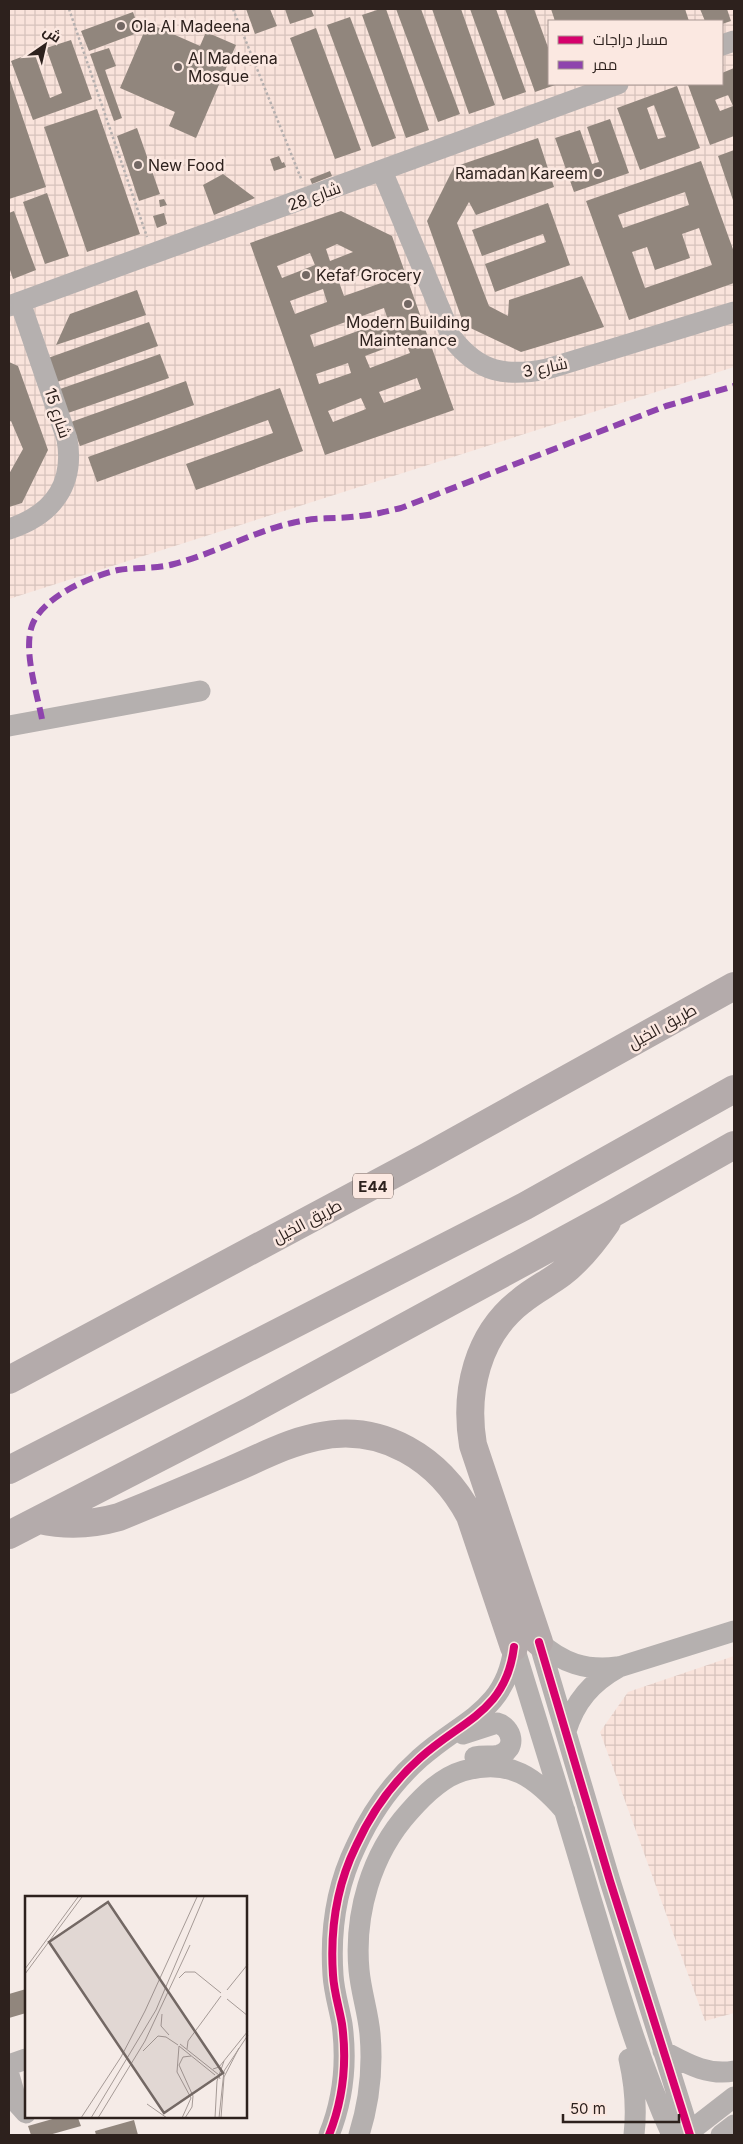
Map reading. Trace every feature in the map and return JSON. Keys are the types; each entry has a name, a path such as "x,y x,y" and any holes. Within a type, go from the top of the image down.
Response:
{"highway":[{"name":"طريق الخيل","path":"9,1380 428,1156 734,986"},
{"path":"9,1470 525,1206 734,1089"},
{"path":"9,1534 40,1520 265,1402 612,1214 734,1145"},
{"path":"527,1645 473,1445 470,1416 473,1381 484,1348 501,1321 520,1301 576,1261 612,1214"},
{"path":"40,1520 66,1525 79,1525 119,1518 317,1436 350,1434 381,1439 398,1445 427,1462 446,1480 462,1501 527,1645"}],"street":[{"name":"شارع 28","path":"14,304 615,85"},
{"name":"شارع 3","path":"382,171 452,338 469,357 491,369 515,374 547,369 734,312"},
{"name":"شارع 15","path":"9,529 35,519 52,504 64,484 69,462 67,439 14,304"},
{"path":"9,726 200,691"},
{"path":"566,1731 576,1704 585,1692 595,1682 619,1667 734,1631"},
{"path":"527,1645 576,1665 590,1668 619,1667"},
{"path":"527,1645 566,1731 663,2050 684,2134"},
{"path":"329,2135 337,2112 344,2068 342,2023 332,1965 333,1932 340,1888 355,1847 376,1809 403,1775 434,1746 480,1714 497,1695 509,1672 527,1645"},
{"path":"527,1645 565,1811 624,2010 650,2084 684,2134"},
{"path":"426,1796 448,1768 470,1758 500,1754 508,1748 512,1738 507,1728 497,1723 434,1746"},
{"path":"359,2135 367,2104 371,2056 370,2033 359,1969 360,1925 369,1882 384,1846 402,1820 446,1778 458,1772 471,1769 498,1767 512,1770 536,1781 565,1811"},
{"path":"624,2010 623,2037 635,2087 634,2135"},
{"path":"663,2050 693,2067 721,2072 734,2071"},
{"path":"9,2064 25,2059"},
{"path":"9,2075 17,2103 25,2112"},
{"path":"684,2134 734,2097"},
{"path":"721,2135 734,2125"}],"path":[{"path":"69,9 153,254"},
{"path":"233,9 308,198"}],"shaded area":[{"path":"9,9 734,9 734,367 9,599"},
{"path":"734,1656 734,2013 705,2021 600,1732 628,1692"}],"building":[{"path":"246,9 270,9 277,26 255,34"},
{"path":"285,9 311,9 314,16 290,24"},
{"path":"386,9 429,130 406,138 362,15"},
{"path":"396,9 421,9 460,114 438,122"},
{"path":"432,9 461,9 495,105 469,114"},
{"path":"470,9 496,9 526,92 503,100"},
{"path":"505,9 534,9 548,47 548,85 555,85 535,92"},
{"path":"551,9 685,9 689,20 555,20"},
{"path":"700,9 727,9 731,21 723,24 723,20 705,20"},
{"path":"133,12 140,32 89,51 81,31"},
{"path":"350,17 396,138 372,147 327,25"},
{"name":"Al Madeena Mosque","path":"148,23 200,46 206,32 236,45 196,138 169,126 175,112 120,88"},
{"path":"316,28 361,150 335,159 290,38"},
{"path":"71,40 92,99 33,120 11,61 34,52 50,98 62,93 46,48"},
{"path":"109,48 116,66 105,70 122,118 114,121 90,54"},
{"path":"734,68 734,136 710,145 688,85 723,85 723,73","holes":["728,95 733,106 720,111 715,100"]},
{"path":"9,77 46,187 9,199"},
{"path":"677,86 700,148 640,170 617,108","holes":["654,105 666,137 658,139 647,108"]},
{"path":"97,109 140,234 87,252 44,127"},
{"path":"610,119 629,173 574,192 555,138 580,130 592,164 599,162 587,127"},
{"name":"New Food","path":"137,128 160,194 139,201 117,136"},
{"path":"538,138 554,187 476,215 469,202 457,223 489,306 508,316 509,300 582,276 604,327 521,352 464,325 427,221 454,167"},
{"path":"734,150 734,203 718,156"},
{"path":"279,156 286,167 274,171 270,159"},
{"path":"701,161 734,252 734,283 629,320 586,201","holes":["685,192 689,205 623,228 618,215","699,228 712,265 645,288 632,252 647,247 655,270 690,258 682,234"]},
{"path":"330,171 332,176 312,184 310,179"},
{"path":"223,174 255,198 214,215 203,185"},
{"path":"47,193 69,256 45,264 23,202"},
{"path":"164,199 167,205 160,207 159,200"},
{"path":"548,203 570,265 495,292 485,264 546,242 543,234 482,256 472,230"},
{"path":"14,211 36,270 13,279 9,267 9,213"},
{"path":"341,211 392,236 454,410 325,455 250,243","holes":["337,244 353,252 330,261 326,249","310,253 315,265 282,278 277,266","380,269 384,282 344,296 339,282","323,289 327,302 295,314 290,301","384,308 388,320 314,347 310,335","405,341 410,353 370,368 365,356","348,363 351,373 319,384 316,374","417,378 421,389 384,403 379,392","361,398 366,409 333,422 328,411"]},
{"path":"164,213 167,224 157,228 153,216"},
{"path":"137,290 146,315 56,345 70,314"},
{"path":"149,322 158,346 57,382 48,358"},
{"path":"160,354 169,378 68,413 60,389"},
{"path":"9,362 18,366 48,450 22,503 9,507 9,474 23,449 11,421 9,422"},
{"path":"186,381 194,405 80,446 71,422"},
{"path":"280,388 303,451 196,490 186,464 273,433 268,420 97,482 88,457"},
{"path":"25,1989 25,2013 9,2018 9,1994"},
{"path":"52,2119 78,2119 81,2126 49,2135 31,2135 28,2126"},
{"path":"134,2120 138,2135 96,2135 95,2131"}],"marked path":[{"path":"42,719 30,658 30,633 39,613 48,604 82,582 118,570 174,564 265,531 296,522 375,514 401,508 666,406 734,386"}],"cycle path":[{"path":"539,1642 610,1881 690,2135"},
{"path":"329,2135 338,2108 344,2066 342,2024 333,1975 334,1926 339,1893 349,1862 369,1822 401,1777 420,1758 480,1713 492,1701 502,1686 509,1669 514,1647"}],"place":[{"name":"Ola Al Madeena","path":"121,26"},
{"name":"Al Madeena Mosque","path":"178,67"},
{"name":"New Food","path":"138,165"},
{"name":"Ramadan Kareem","path":"598,173"},
{"name":"Kefaf Grocery","path":"306,275"},
{"name":"Modern Building Maintenance","path":"408,304"}]}
